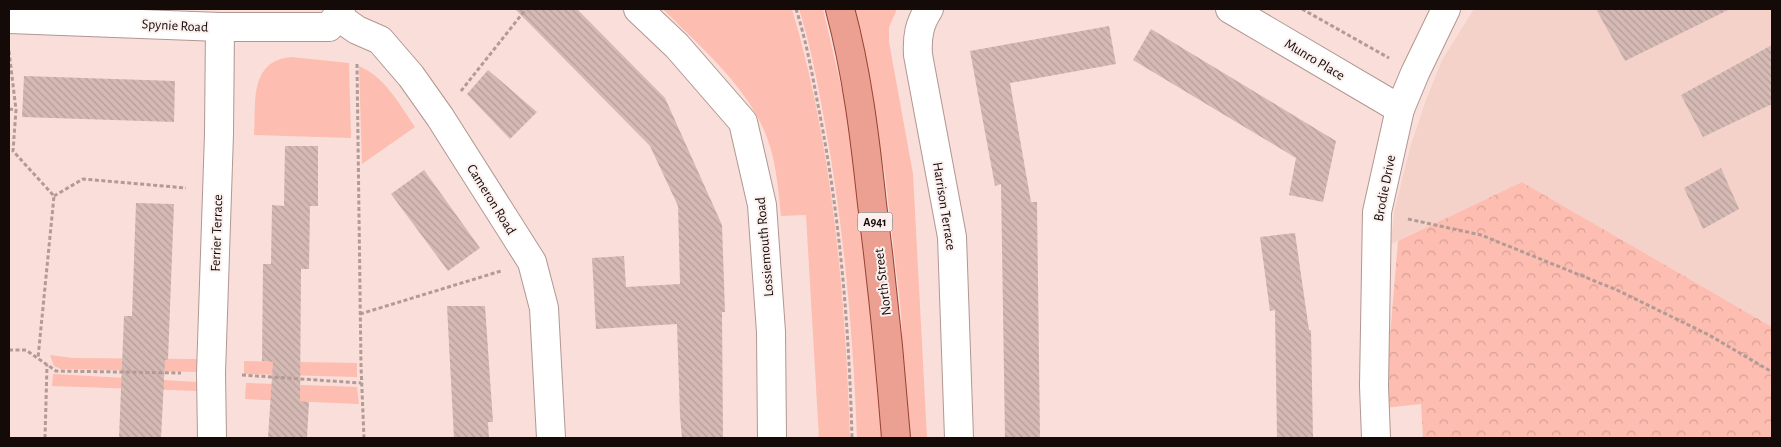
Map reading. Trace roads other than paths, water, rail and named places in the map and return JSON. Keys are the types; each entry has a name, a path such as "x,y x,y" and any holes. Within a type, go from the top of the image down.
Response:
{"main road":[{"name":"North Street","path":"840,9 850,48 869,174 888,335 896,438"}],"street":[{"name":"Lossiemouth Road","path":"638,9 677,46 743,122 762,205 771,332 772,438"},
{"name":"Harrison Terrace","path":"929,9 923,18 917,37 918,55 952,237 959,438"},
{"name":"Munro Place","path":"1230,9 1400,109"},
{"name":"Brodie Drive","path":"1376,438 1374,386 1377,212 1400,109 1415,72 1446,9"},
{"name":"Spynie Road","path":"9,19 220,27 329,27 345,18"},
{"name":"Cameron Road","path":"345,18 380,40 411,76 440,117 532,262 544,308 551,438"},
{"name":"Ferrier Terrace","path":"212,438 211,373 218,191 220,27"}]}
